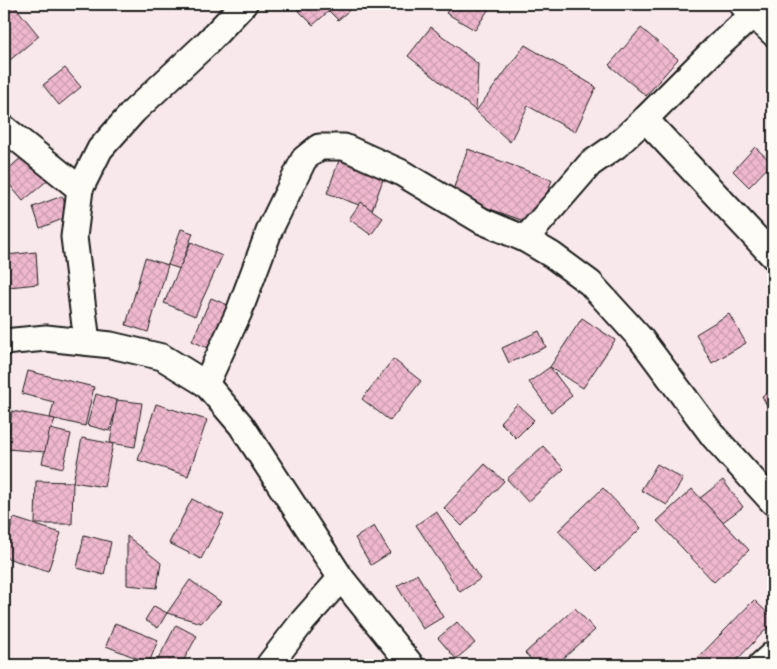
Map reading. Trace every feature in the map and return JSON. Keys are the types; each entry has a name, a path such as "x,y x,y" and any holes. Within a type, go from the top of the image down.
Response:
{"street":[{"path":"87,342 74,237 80,188 100,149 134,111 207,43 244,4"},
{"path":"525,239 590,164 616,146 645,119 716,48 753,7 773,33"},
{"path":"645,119 773,256"},
{"path":"4,128 80,188"},
{"path":"206,384 239,312 270,229 304,159 319,147 344,147 400,172 482,221 525,239 552,255 590,283 641,339 714,437 773,502"},
{"path":"4,342 46,338 111,345 162,357 206,384 241,425 341,578 411,665"},
{"path":"269,665 302,621 341,578"},
{"path":"761,665 773,654"}],"building":[{"path":"9,4 13,4 39,36 4,65 4,8"},
{"path":"292,4 355,5 338,20 329,11 313,25"},
{"path":"452,4 492,4 475,30 446,13"},
{"path":"431,27 478,64 476,111 408,56"},
{"path":"641,28 678,59 646,96 609,65"},
{"path":"525,45 596,87 575,132 528,106 510,142 476,111"},
{"path":"65,68 81,87 59,105 43,85"},
{"path":"344,147 389,163 372,210 327,193"},
{"path":"755,147 772,163 749,187 733,171"},
{"path":"468,149 552,180 535,225 451,195"},
{"path":"26,153 49,179 23,201 4,178 4,173"},
{"path":"62,196 70,216 40,228 33,207"},
{"path":"361,202 383,218 371,235 349,219"},
{"path":"181,229 193,233 180,269 168,265"},
{"path":"191,242 222,256 195,316 164,303"},
{"path":"36,252 38,284 9,287 6,255"},
{"path":"145,258 168,265 148,332 126,325"},
{"path":"211,298 240,310 221,354 192,341"},
{"path":"729,314 746,343 712,363 696,334"},
{"path":"582,318 615,340 583,388 550,367"},
{"path":"539,331 546,347 509,363 502,348"},
{"path":"393,359 421,381 390,421 362,399"},
{"path":"550,367 572,396 551,412 529,382"},
{"path":"28,371 94,387 85,426 50,418 54,402 22,394"},
{"path":"773,390 773,417 762,396"},
{"path":"96,394 119,401 109,431 87,425"},
{"path":"117,400 142,403 135,447 110,443"},
{"path":"156,404 207,420 188,476 138,460"},
{"path":"517,404 534,420 516,438 500,422"},
{"path":"12,411 55,419 45,452 7,449"},
{"path":"50,429 71,434 63,468 42,463"},
{"path":"82,438 113,444 104,487 73,482"},
{"path":"543,446 564,469 528,502 507,479"},
{"path":"485,464 504,481 462,526 444,508"},
{"path":"657,464 683,479 667,505 641,490"},
{"path":"723,480 743,507 720,524 700,498"},
{"path":"36,481 73,482 72,524 35,524"},
{"path":"603,488 641,528 597,571 558,531"},
{"path":"692,489 749,550 714,582 657,521"},
{"path":"192,499 224,515 201,559 169,543"},
{"path":"436,511 480,579 460,592 416,525"},
{"path":"14,518 61,533 48,571 4,557 4,549"},
{"path":"374,526 390,553 371,565 355,538"},
{"path":"84,535 111,542 104,575 77,568"},
{"path":"127,536 161,563 157,588 127,585"},
{"path":"417,574 443,617 423,629 397,586"},
{"path":"190,580 221,602 201,623 167,613"},
{"path":"754,600 773,618 773,622 732,665 691,665"},
{"path":"154,606 167,613 158,628 145,620"},
{"path":"575,608 595,630 556,665 536,665 525,653"},
{"path":"457,622 475,643 456,659 438,638"},
{"path":"115,623 158,640 149,663 106,646"},
{"path":"176,625 197,636 181,665 155,665"}]}
